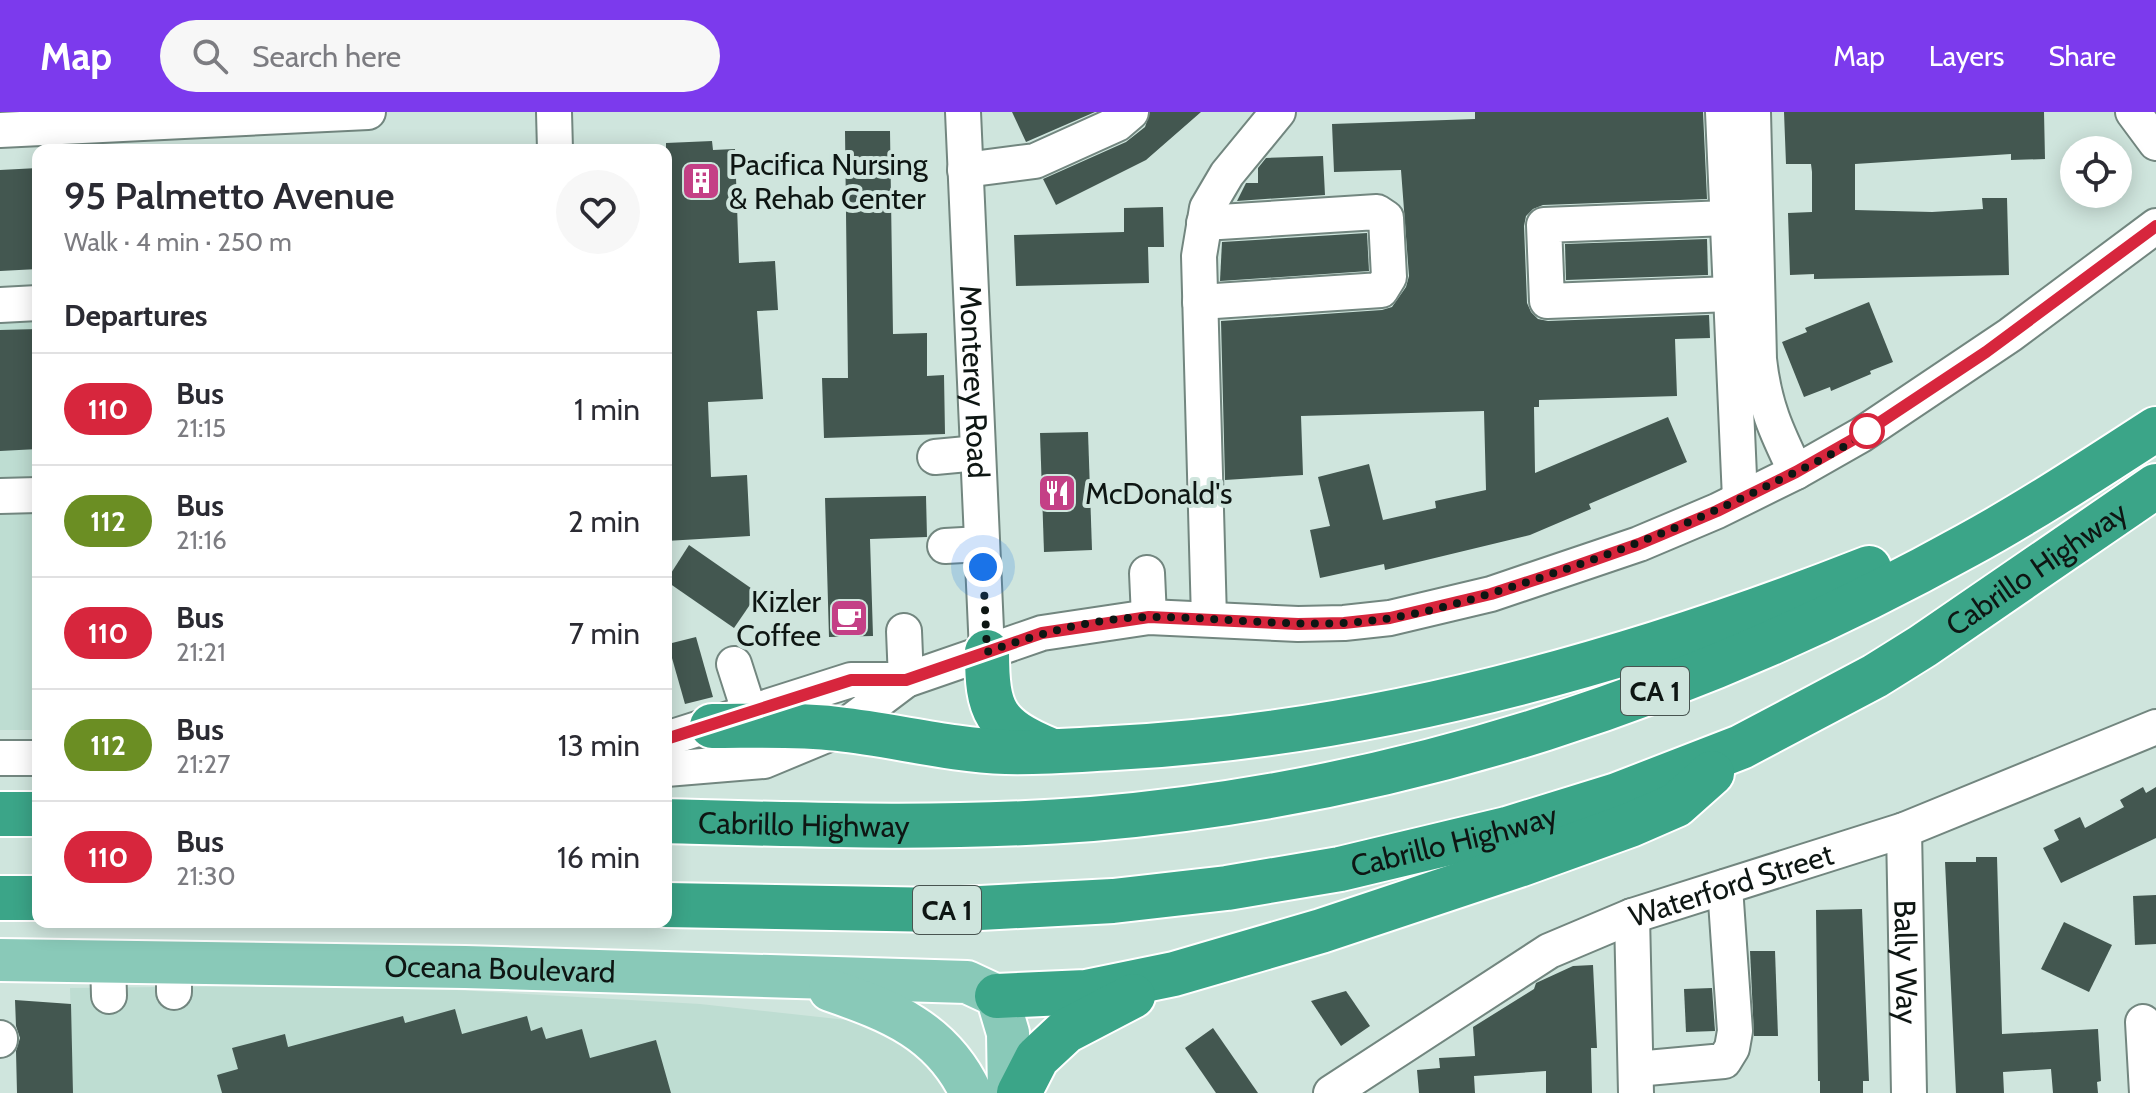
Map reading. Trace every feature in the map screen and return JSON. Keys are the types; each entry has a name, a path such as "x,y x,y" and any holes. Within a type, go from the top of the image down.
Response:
{"highway":[{"name":"Cabrillo Highway","path":"672,821 919,826 1094,818 1264,796 1434,761 1600,711 1750,652 1932,564 2071,484 2156,429"},
{"path":"689,734 788,725 841,729 947,747 1006,752 1193,744 1338,721 1517,682 1756,612 2071,484"},
{"name":"Cabrillo Highway","path":"672,905 999,909 1113,901 1227,888 1340,869 1493,833 1617,795 1741,747 1875,676 1923,646 2156,486"},
{"path":"987,652 990,701 999,718 1012,733 1052,751"},
{"path":"997,996 1086,992 1174,974 1419,899 1630,825 1676,805 1741,747"},
{"path":"0,814 32,814"},
{"path":"0,898 32,898"},
{"path":"1019,1093 1037,1058 1066,1031 1174,974"}],"main road":[{"name":"Oceana Boulevard","path":"0,960 108,979 795,978 967,982 997,996"},
{"path":"795,978 885,1009 922,1031 961,1071 971,1093"},
{"path":"997,996 1008,1033 1009,1093"}],"street":[{"path":"0,130 368,112"},
{"path":"554,112 555,144"},
{"name":"Monterey Road","path":"963,112 987,652"},
{"path":"965,170 1035,161 1117,124 1131,112"},
{"path":"1209,619 1199,256 1207,208 1227,174 1278,112"},
{"path":"1723,112 1740,499"},
{"path":"1753,112 1762,389 1771,419 1796,472"},
{"path":"2133,112 2156,143"},
{"path":"1200,302 1381,290 1389,277 1386,218 1377,212 1204,223"},
{"path":"1728,218 1544,225 1547,301 1731,294"},
{"path":"689,734 764,761 841,729 906,680 1042,633 1149,617 1298,624 1390,618 1433,609 1562,571 1639,544 1740,499 1861,435 1938,386 2156,226"},
{"path":"0,305 32,303"},
{"path":"935,457 978,453"},
{"path":"0,496 32,495"},
{"path":"945,546 982,544"},
{"path":"1147,573 1149,617"},
{"path":"904,631 906,680"},
{"path":"689,734 734,664"},
{"path":"689,734 851,680 906,680"},
{"name":"Waterford Street","path":"1331,1093 1549,951 1632,916 1904,830 2156,727"},
{"path":"0,758 32,758"},
{"name":"Bally Way","path":"1904,830 1909,1093"},
{"path":"1632,916 1636,1081 1724,1061 1732,1048 1735,1031 1725,887"},
{"path":"2143,1022 2147,1093"}],"shaded area":[{"path":"32,318 32,730 0,730 0,320"},
{"path":"258,986 456,990 700,1004 856,1021 918,1050 953,1093 73,1093 70,988"}],"building":[{"path":"1012,112 1095,112 1026,142"},
{"path":"1150,112 1201,112 1146,160 1056,205 1043,179 1126,142 1145,127"},
{"path":"1475,112 1703,112 1707,199 1543,205 1526,216 1524,226 1527,303 1538,319 1709,315 1710,338 1675,339 1677,396 1539,400 1539,407 1534,407 1535,473 1668,417 1687,462 1589,504 1591,509 1530,535 1385,570 1384,564 1320,578 1310,530 1330,526 1318,477 1369,464 1383,520 1436,508 1435,501 1486,490 1484,411 1301,416 1303,475 1225,480 1221,321 1392,307 1406,287 1409,276 1401,170 1334,172 1332,124 1475,119"},
{"path":"1784,112 2044,112 2045,159 2011,160 2011,154 1855,164 1855,210 1932,212 1983,209 1982,198 2007,198 2009,275 1814,279 1814,274 1790,275 1788,213 1812,212 1812,172 1811,164 1786,164"},
{"path":"845,131 890,131 893,334 927,333 927,376 944,375 945,434 824,438 822,378 848,378"},
{"path":"712,141 713,150 735,149 739,263 775,261 778,310 757,311 763,399 708,402 711,477 747,475 750,536 672,541 672,144 666,143"},
{"path":"1323,156 1325,195 1237,201 1246,183 1258,183 1258,168 1266,158"},
{"path":"32,168 32,269 0,271 0,170"},
{"path":"1163,207 1164,247 1148,247 1149,283 1016,286 1014,235 1124,232 1124,208"},
{"path":"1367,233 1369,271 1220,281 1222,242"},
{"path":"1707,239 1708,275 1566,280 1565,244"},
{"path":"1869,302 1893,362 1831,391 1830,387 1804,397 1782,342 1807,332 1805,328"},
{"path":"32,329 32,449 0,451 0,330"},
{"path":"1088,432 1092,550 1044,552 1040,433"},
{"path":"926,496 927,537 870,539 873,636 829,637 825,498"},
{"path":"689,545 758,593 734,628 672,585 672,572"},
{"path":"696,637 713,697 685,704 672,658 672,643"},
{"path":"2143,787 2146,793 2156,787 2156,838 2061,883 2043,848 2059,840 2054,830 2080,817 2085,828 2124,807 2120,800"},
{"path":"1976,857 1997,857 2002,1034 2098,1029 2101,1081 2097,1082 2098,1093 2053,1093 2051,1069 2003,1072 2004,1093 1956,1093 1945,862 1976,862"},
{"path":"2156,895 2156,944 2135,945 2133,896"},
{"path":"1862,909 1869,1081 1863,1081 1863,1093 1820,1093 1816,910"},
{"path":"2064,922 2112,945 2089,992 2041,969"},
{"path":"1750,951 1775,951 1778,1036 1754,1036"},
{"path":"1593,965 1597,1048 1591,1048 1592,1093 1546,1093 1546,1071 1474,1076 1475,1093 1419,1093 1417,1070 1440,1068 1439,1058 1475,1056 1473,1027 1534,989 1536,983 1573,966"},
{"path":"1712,988 1715,1031 1686,1032 1684,989"},
{"path":"1346,991 1370,1026 1341,1046 1311,1001"},
{"path":"15,1000 71,1004 73,1093 17,1093 16,1051 20,1038 16,1026"},
{"path":"455,1009 462,1034 527,1016 531,1031 542,1027 546,1039 582,1029 590,1058 656,1040 671,1093 222,1093 217,1075 238,1069 232,1048 285,1034 288,1047 403,1016 405,1023"},
{"path":"1213,1028 1258,1093 1216,1093 1185,1048"}],"bus line":[{"name":"110","path":"672,737 851,680 906,680 1042,633 1149,617 1298,624 1390,618 1491,594 1562,571 1639,544 1717,511 1861,435 1986,352 2156,226"}],"place":[{"name":"Pacifica Nursing & Rehab Center","path":"701,181"},
{"name":"McDonald's","path":"1057,493"},
{"name":"Kizler Coffee","path":"849,618"}],"route":[{"path":"983,567 987,652 1042,633 1149,617 1298,624 1390,618 1491,594 1639,544 1717,511 1796,472 1867,431"}]}
